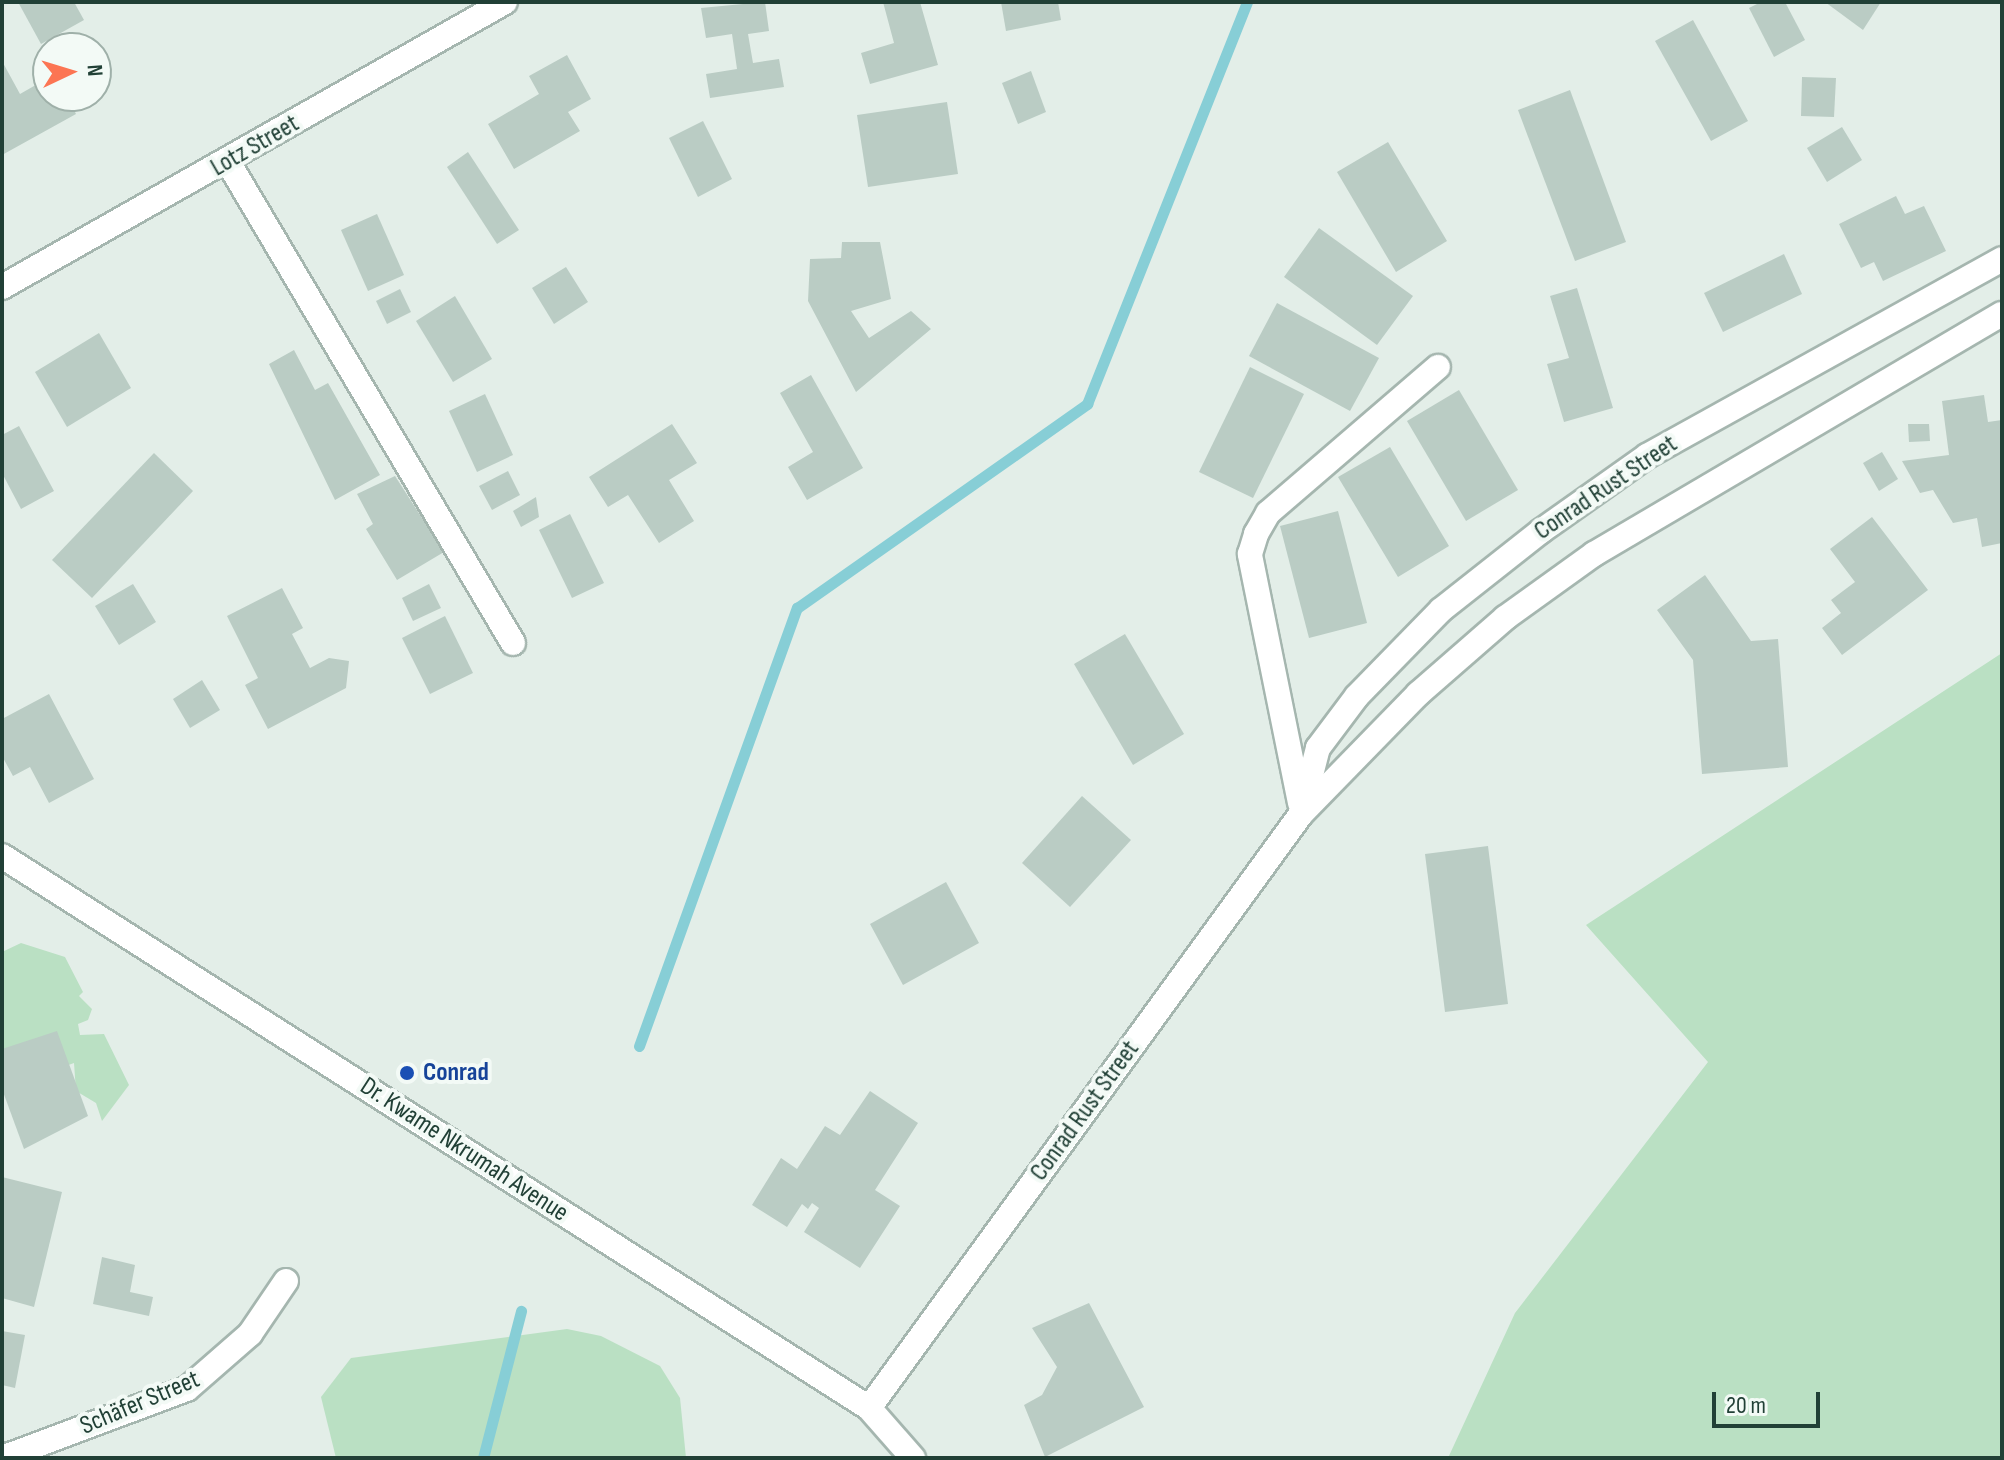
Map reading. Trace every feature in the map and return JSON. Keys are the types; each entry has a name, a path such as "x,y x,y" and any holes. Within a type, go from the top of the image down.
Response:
{"street":[{"name":"Lotz Street","path":"2,287 228,162 505,2"},
{"path":"228,162 513,643"},
{"name":"Conrad Rust Street","path":"1301,814 1318,748 1357,696 1441,610 1503,560 1647,456 2002,259"},
{"name":"Conrad Rust Street","path":"869,1408 1301,814 1418,694 1543,590 1749,457 2002,314"},
{"path":"1301,814 1250,554 1268,513 1438,367"},
{"name":"Dr. Kwame Nkrumah Avenue","path":"2,856 869,1408 913,1458"},
{"name":"Schäfer Street","path":"2,1458 187,1389 250,1334 286,1281"}],"green space":[{"path":"2002,653 2002,1458 1448,1458 1515,1313 1708,1062 1586,925"},
{"path":"21,943 65,957 83,992 79,996 92,1009 88,1020 78,1024 80,1035 104,1034 129,1085 102,1121 96,1103 76,1091 74,1063 60,1068 2,1053 2,952"},
{"path":"567,1329 601,1336 660,1366 680,1398 686,1458 336,1458 321,1397 351,1358"}],"building":[{"path":"18,2 74,2 84,20 62,32 34,32"},
{"path":"765,2 769,31 748,34 753,63 779,59 784,87 710,98 706,74 737,69 732,34 706,38 701,8"},
{"path":"883,2 920,2 938,65 870,84 861,53 894,43"},
{"path":"1001,2 1058,2 1061,20 1006,31"},
{"path":"1761,2 1785,2 1805,40 1774,57 1749,8"},
{"path":"1825,2 1881,2 1863,30"},
{"path":"1693,20 1748,121 1711,141 1655,41"},
{"path":"567,55 591,99 568,112 580,131 514,169 488,124 539,94 529,76"},
{"path":"2,61 20,94 32,87 32,112 76,114 2,155"},
{"path":"1031,71 1046,112 1018,124 1002,83"},
{"path":"1802,77 1836,78 1834,117 1801,116"},
{"path":"1570,90 1626,242 1575,261 1518,110"},
{"path":"947,102 958,174 868,187 857,115"},
{"path":"703,121 732,179 698,197 669,138"},
{"path":"1842,127 1862,160 1827,182 1807,148"},
{"path":"1388,142 1447,241 1396,272 1337,172"},
{"path":"468,152 519,230 497,244 447,167"},
{"path":"1896,196 1905,214 1924,206 1946,251 1883,281 1874,262 1861,268 1839,224"},
{"path":"377,214 404,275 368,291 341,230"},
{"path":"1319,228 1413,296 1377,345 1284,277"},
{"path":"842,242 880,242 891,299 851,311 869,338 911,311 931,329 856,392 808,301 810,259 841,258"},
{"path":"1784,254 1802,294 1723,332 1704,293"},
{"path":"566,267 588,302 554,324 532,288"},
{"path":"1577,288 1613,408 1564,422 1547,364 1569,358 1550,296"},
{"path":"400,289 411,312 387,324 376,301"},
{"path":"455,296 492,359 453,382 416,321"},
{"path":"1277,303 1379,358 1350,411 1249,356"},
{"path":"99,333 131,388 67,427 35,372"},
{"path":"294,350 315,390 328,383 380,475 335,500 269,364"},
{"path":"1250,367 1304,394 1253,498 1199,472"},
{"path":"811,375 863,468 807,500 788,467 813,452 780,393"},
{"path":"1459,390 1518,490 1466,521 1407,421"},
{"path":"485,394 513,455 477,472 449,411"},
{"path":"1984,395 1988,422 2002,420 2002,543 1982,547 1977,518 1953,523 1933,490 1920,493 1902,461 1949,455 1942,401"},
{"path":"672,424 697,463 669,480 694,521 659,543 628,495 608,507 589,477"},
{"path":"1908,424 1929,424 1930,441 1909,442"},
{"path":"19,426 54,491 21,509 2,473 2,435"},
{"path":"1390,447 1449,546 1398,577 1338,477"},
{"path":"1882,452 1898,479 1879,491 1863,463"},
{"path":"154,453 193,491 92,598 52,560"},
{"path":"508,471 520,495 492,510 479,486"},
{"path":"395,476 444,552 397,580 366,529 373,524 357,494"},
{"path":"536,497 539,517 521,527 513,511"},
{"path":"1338,511 1367,623 1309,638 1280,526"},
{"path":"570,514 604,583 572,598 539,530"},
{"path":"1872,517 1928,590 1842,655 1822,628 1841,613 1831,600 1855,582 1830,549"},
{"path":"1705,575 1751,641 1778,639 1788,767 1702,774 1693,660 1657,610"},
{"path":"133,584 156,622 119,645 95,606"},
{"path":"429,584 441,608 413,621 402,598"},
{"path":"282,588 303,628 292,634 310,668 329,658 349,661 346,688 268,729 245,685 258,678 227,616"},
{"path":"445,616 473,673 430,694 402,638"},
{"path":"1125,634 1184,734 1133,765 1074,664"},
{"path":"202,680 220,710 190,728 173,699"},
{"path":"49,694 94,779 49,803 30,767 13,776 2,756 2,719"},
{"path":"1082,796 1131,840 1070,907 1022,863"},
{"path":"1488,846 1508,1004 1445,1012 1425,854"},
{"path":"946,882 979,943 903,985 870,924"},
{"path":"57,1031 88,1116 24,1149 2,1089 2,1049"},
{"path":"870,1091 918,1123 875,1190 900,1206 860,1268 804,1232 819,1208 812,1203 808,1209 802,1204 787,1227 752,1205 781,1158 797,1169 825,1126 840,1135"},
{"path":"2,1177 62,1192 34,1307 2,1298"},
{"path":"102,1257 135,1265 130,1292 153,1297 149,1316 93,1304"},
{"path":"1089,1303 1144,1407 1045,1457 1024,1405 1042,1395 1057,1367 1032,1328"},
{"path":"2,1331 25,1335 15,1388 2,1385"}],"waterway":[{"path":"639,1046 797,608 1087,404 1247,2"},
{"path":"483,1458 521,1311"}],"place":[{"name":"Conrad","path":"407,1073"}]}
